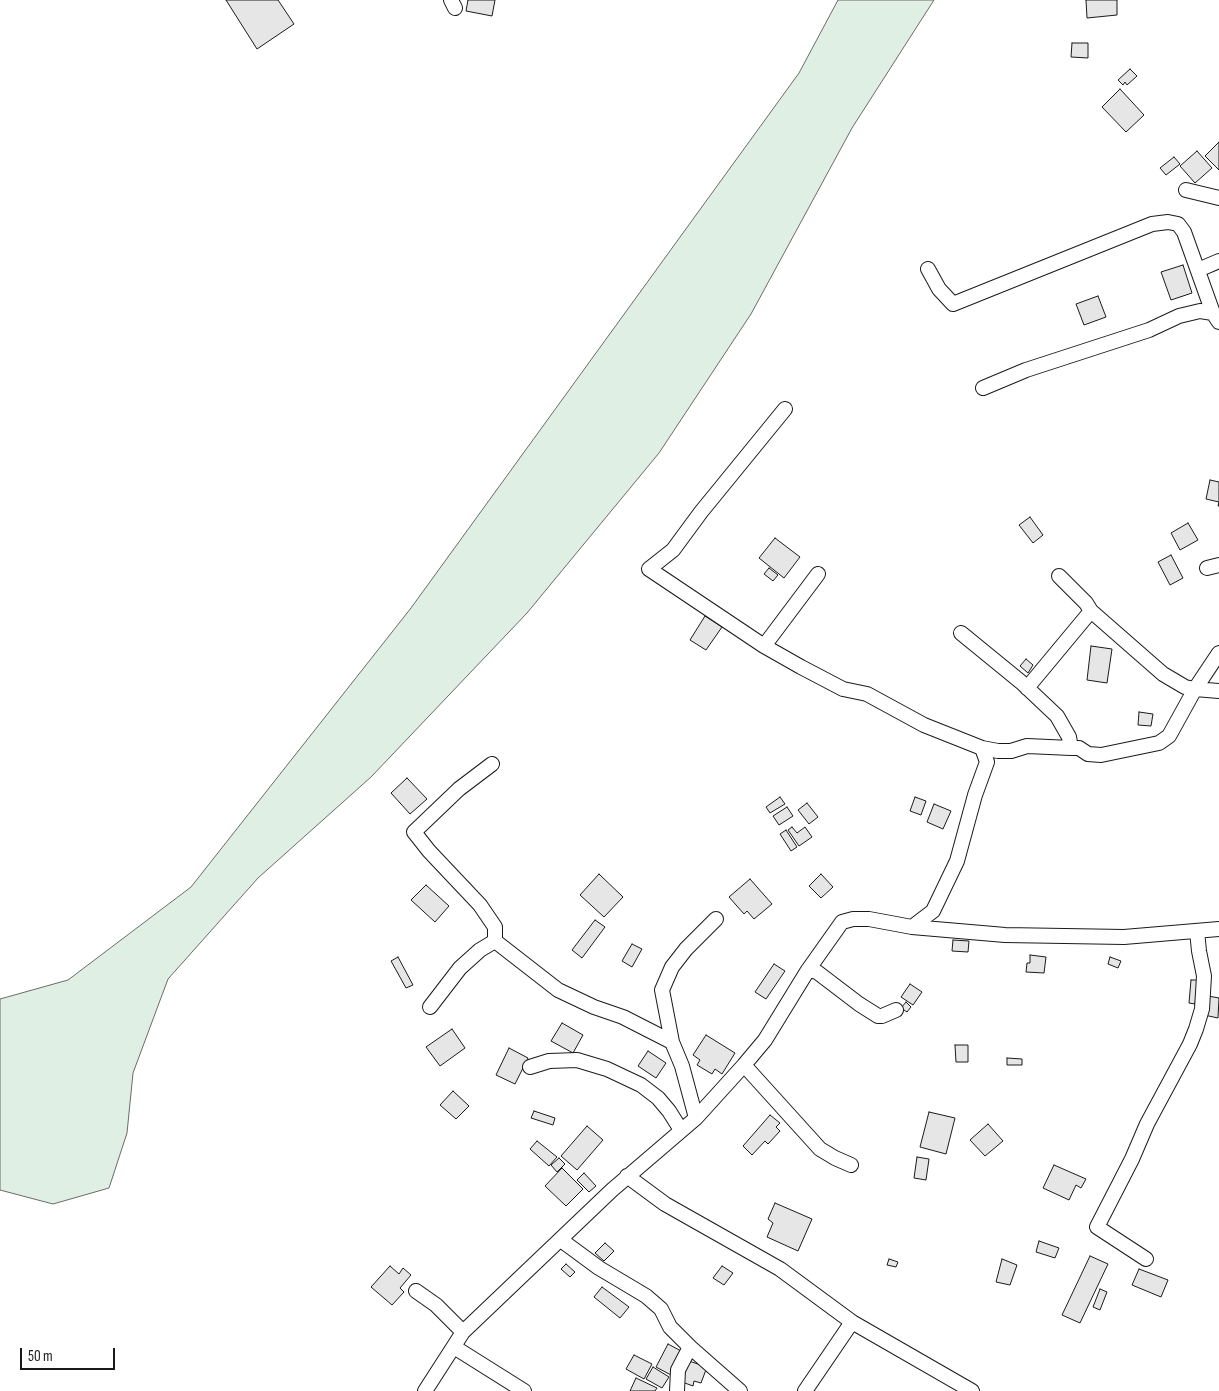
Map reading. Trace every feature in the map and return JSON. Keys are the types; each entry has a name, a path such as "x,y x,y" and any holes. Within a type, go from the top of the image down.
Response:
{"street":[{"path":"1186,190 1219,198"},
{"path":"928,269 939,289 953,304 1152,224 1168,222 1178,224 1184,232 1216,317"},
{"path":"1198,270 1219,261"},
{"path":"984,388 1026,370 1149,330 1179,316 1200,311 1216,317"},
{"path":"785,409 701,512 673,550 649,569 764,646 843,689 867,694 924,725 982,748 998,751 1011,751 1027,746 1079,748 1088,754 1101,755 1159,743 1170,736 1195,689 1219,654"},
{"path":"764,646 818,574"},
{"path":"1059,576 1086,603 1091,611 1164,674 1185,687 1219,690"},
{"path":"1027,688 1091,611"},
{"path":"961,633 1027,688 1056,716 1069,737 1071,748"},
{"path":"982,748 987,762"},
{"path":"912,927 933,911 957,861 975,794 987,762 998,751"},
{"path":"492,764 458,789 414,832 429,851 480,905 495,928 495,941"},
{"path":"933,911 941,929"},
{"path":"696,1118 682,1066 672,1042 662,990 672,967 686,949 716,919"},
{"path":"425,1391 464,1332 628,1176 696,1118 744,1065 765,1040 808,970 842,922 853,919 868,919 912,927 1005,935 1124,937 1219,929"},
{"path":"1146,1259 1097,1227 1196,1029 1202,1009 1204,976 1197,931"},
{"path":"430,1007 460,968 480,950 495,941"},
{"path":"495,941 558,990 594,1007 623,1017 672,1042"},
{"path":"808,970 817,972 878,1016 896,1010"},
{"path":"530,1067 549,1061 577,1060 607,1069 641,1085 658,1098 670,1111 681,1130"},
{"path":"744,1065 820,1149 851,1165"},
{"path":"628,1176 665,1204 780,1268 852,1322 972,1391"},
{"path":"561,1240 599,1268 646,1296 661,1309 670,1327 740,1391"},
{"path":"416,1291 436,1305 464,1332"},
{"path":"805,1391 852,1322"},
{"path":"454,1347 524,1391"},
{"path":"677,1391 678,1370 690,1347"}],"green space":[{"path":"838,0 934,0 852,128 751,314 659,453 527,613 371,777 258,878 168,979 133,1073 127,1133 109,1188 53,1204 0,1190 0,999 68,980 191,887 411,608 799,73"}],"building":[{"path":"226,0 278,0 294,24 257,49"},
{"path":"468,0 495,0 492,16 466,11"},
{"path":"1086,0 1117,0 1117,15 1087,18"},
{"path":"1072,43 1088,43 1088,58 1071,57"},
{"path":"1130,69 1137,76 1127,85 1125,82 1123,85 1118,80"},
{"path":"1120,89 1144,115 1126,132 1102,107"},
{"path":"1219,142 1219,170 1205,156"},
{"path":"1197,151 1212,168 1195,183 1180,166"},
{"path":"1174,157 1180,164 1166,175 1160,168"},
{"path":"1183,265 1192,293 1171,300 1161,272"},
{"path":"1098,296 1106,317 1084,325 1076,304"},
{"path":"1210,480 1219,482 1219,502 1206,499"},
{"path":"1030,517 1043,535 1033,543 1019,525"},
{"path":"1188,523 1198,540 1180,550 1171,533"},
{"path":"775,538 800,557 784,578 759,558"},
{"path":"1171,555 1183,578 1170,585 1158,562"},
{"path":"769,568 778,575 773,581 764,574"},
{"path":"705,616 722,627 706,650 690,640"},
{"path":"1091,646 1112,649 1107,683 1087,680"},
{"path":"1026,659 1033,665 1028,673 1020,666"},
{"path":"1139,712 1153,714 1151,726 1138,725"},
{"path":"407,778 427,799 410,814 391,793"},
{"path":"780,797 785,804 770,813 766,807"},
{"path":"915,797 926,801 921,815 910,811"},
{"path":"807,803 818,817 809,824 798,810"},
{"path":"934,804 951,811 943,829 927,822"},
{"path":"787,807 793,816 779,825 773,816"},
{"path":"792,827 797,833 805,827 812,837 799,846 788,830"},
{"path":"786,830 797,847 791,851 780,834"},
{"path":"599,874 623,897 604,917 580,895"},
{"path":"821,874 833,887 821,898 809,886"},
{"path":"750,879 772,904 754,919 747,911 744,914 729,897"},
{"path":"426,885 449,906 435,922 411,900"},
{"path":"595,920 605,927 582,958 572,950"},
{"path":"953,940 969,941 968,952 952,951"},
{"path":"632,944 642,949 632,967 622,961"},
{"path":"1030,955 1046,957 1044,973 1026,972 1027,963 1030,963"},
{"path":"398,957 413,985 406,988 391,961"},
{"path":"1110,957 1121,961 1118,968 1108,964"},
{"path":"774,964 785,971 766,999 755,992"},
{"path":"1191,980 1198,980 1195,1004 1189,1003"},
{"path":"910,984 922,992 913,1005 901,997"},
{"path":"1208,996 1219,998 1218,1018 1204,1015"},
{"path":"906,1002 911,1007 907,1012 901,1008"},
{"path":"562,1023 583,1035 573,1053 551,1041"},
{"path":"452,1029 465,1048 440,1066 426,1047"},
{"path":"706,1035 735,1053 722,1074 715,1069 712,1074 697,1065 700,1060 693,1055"},
{"path":"955,1045 968,1045 968,1062 956,1062"},
{"path":"509,1048 528,1058 515,1084 496,1075"},
{"path":"648,1051 666,1063 656,1078 638,1066"},
{"path":"1007,1058 1022,1059 1022,1065 1007,1065"},
{"path":"453,1091 469,1106 456,1119 440,1105"},
{"path":"534,1111 555,1118 553,1125 531,1118"},
{"path":"929,1112 955,1118 946,1154 920,1147"},
{"path":"770,1115 780,1123 776,1127 780,1131 768,1144 765,1141 752,1155 743,1146"},
{"path":"988,1124 1003,1141 985,1156 970,1140"},
{"path":"587,1126 603,1140 577,1170 561,1156"},
{"path":"537,1141 557,1157 549,1166 530,1149"},
{"path":"917,1157 929,1159 926,1180 914,1178"},
{"path":"559,1158 565,1164 557,1172 551,1165"},
{"path":"1054,1165 1086,1179 1081,1188 1076,1185 1069,1200 1043,1188"},
{"path":"562,1168 583,1189 566,1206 545,1186"},
{"path":"584,1173 596,1186 589,1192 577,1180"},
{"path":"775,1203 812,1219 798,1251 767,1237 773,1223 768,1219"},
{"path":"1039,1241 1059,1248 1055,1258 1036,1252"},
{"path":"605,1243 614,1251 604,1261 595,1253"},
{"path":"1090,1256 1108,1264 1080,1323 1062,1315"},
{"path":"889,1259 898,1262 896,1267 887,1265"},
{"path":"1002,1259 1017,1265 1010,1285 996,1282"},
{"path":"566,1264 575,1272 570,1277 561,1269"},
{"path":"390,1266 399,1274 403,1268 411,1275 400,1288 404,1292 392,1305 371,1287"},
{"path":"722,1266 733,1273 724,1285 713,1278"},
{"path":"1139,1269 1168,1280 1161,1297 1132,1285"},
{"path":"602,1287 629,1307 620,1318 594,1297"},
{"path":"1100,1289 1107,1292 1100,1310 1093,1307"},
{"path":"668,1344 683,1352 671,1375 656,1367"},
{"path":"634,1355 652,1364 644,1379 626,1369"},
{"path":"689,1361 707,1367 701,1383 694,1381 693,1386 682,1382"},
{"path":"653,1367 669,1377 662,1388 646,1379"},
{"path":"636,1378 657,1388 655,1391 630,1391"}]}
